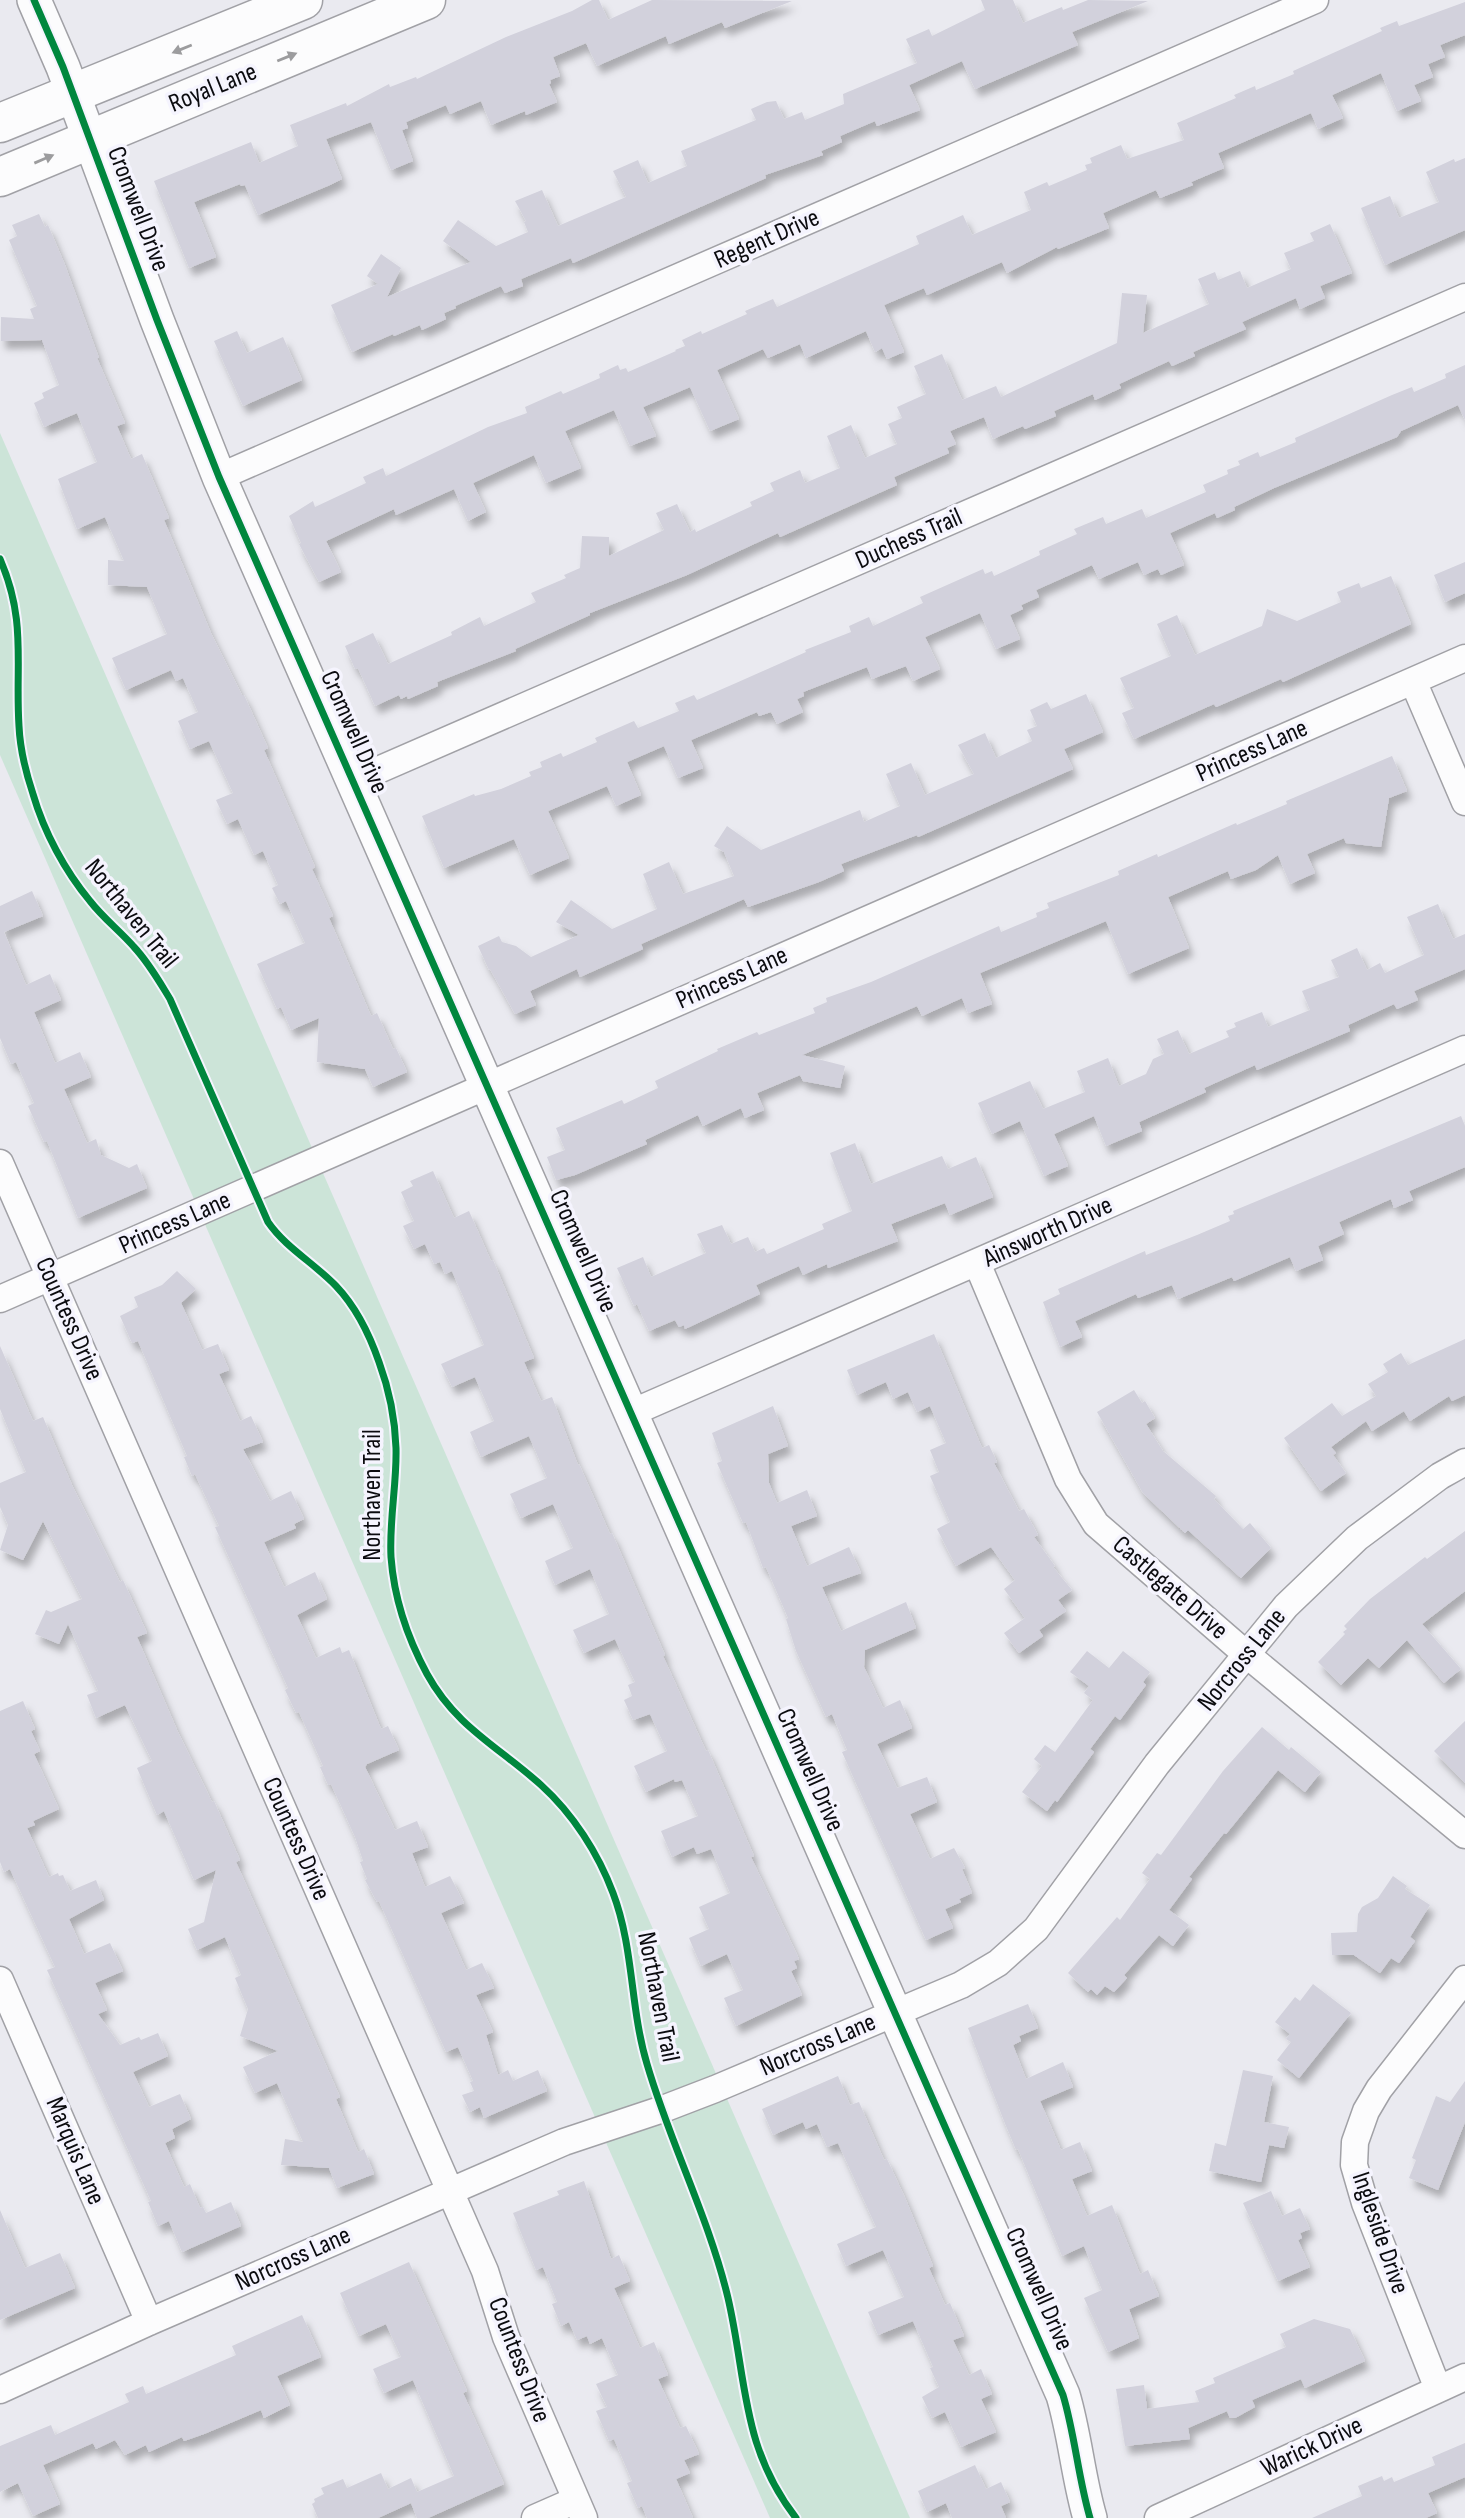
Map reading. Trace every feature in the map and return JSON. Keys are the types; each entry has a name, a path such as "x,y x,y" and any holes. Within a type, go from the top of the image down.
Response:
{"main road":[{"name":"Royal Lane","path":"0,123 303,0"},
{"name":"Royal Lane","path":"0,177 426,0"}],"street":[{"name":"Cromwell Drive","path":"34,0 73,93 88,139 219,477 1063,2395 1073,2428 1082,2492 1090,2518"},
{"name":"Regent Drive","path":"219,477 1315,0"},
{"name":"Duchess Trail","path":"353,781 1465,297"},
{"name":"Princess Lane","path":"0,1299 1465,658"},
{"path":"1413,681 1465,802"},
{"name":"Ainsworth Drive","path":"631,1413 1465,1049"},
{"name":"Countess Drive","path":"0,1163 485,2271 506,2337 580,2509"},
{"name":"Castlegate Drive","path":"977,1263 1068,1479 1096,1524 1246,1654 1465,1835"},
{"name":"Norcross Lane","path":"0,2390 564,2141 715,2089 970,1980 998,1963 1036,1929 1157,1764 1286,1606 1357,1538 1440,1476 1465,1462"},
{"name":"Ingleside Drive","path":"1438,2389 1365,2203 1354,2165 1355,2142 1366,2111 1380,2089 1465,1979"},
{"name":"Marquis Lane","path":"0,1980 9,2023 149,2322"},
{"name":"Warick Drive","path":"1158,2518 1465,2376"},
{"path":"535,2518 580,2509"}],"green space":[{"path":"0,433 910,2518 770,2518 0,755"}],"building":[{"path":"592,0 599,0 608,20 652,0 792,1 725,28 722,22 669,44 666,36 597,66 586,43 553,57 560,76 550,80 549,84 557,102 491,125 481,101 450,114 446,105 406,122 408,128 402,130 413,161 391,170 371,122 326,139 342,179 330,185 258,215 245,185 240,184 194,202 216,257 189,268 154,181 251,142 259,163 298,146 290,125 346,103 347,106 389,84 390,87 416,77 417,79"},
{"path":"981,0 1013,0 1023,23 1088,0 1148,1 1072,32 1078,45 975,89 962,61 909,85 920,110 877,126 875,121 840,136 842,142 821,151 823,155 765,175 766,178 573,263 571,258 521,279 523,286 505,293 501,286 455,306 456,308 444,313 446,319 422,330 420,325 352,352 331,305 378,284 367,276 381,254 401,268 387,297 471,262 443,241 458,220 496,246 528,232 524,222 526,221 515,201 542,190 558,226 626,197 613,171 638,160 648,183 687,166 681,151 756,120 751,109 767,102 776,101 784,119 802,112 805,120 844,104 843,94 917,63 906,39 929,29 932,36 985,10"},
{"path":"1465,2 1465,35 1440,45 1445,57 1428,64 1433,77 1414,85 1421,101 1397,111 1381,73 1332,95 1343,118 1318,129 1311,113 1218,153 1224,168 1191,182 1193,185 1160,198 1156,190 1103,213 1109,228 1058,249 1057,247 1007,273 1002,262 927,295 924,288 884,305 904,352 887,359 882,348 875,352 866,331 806,358 800,344 768,358 763,349 717,370 739,419 710,431 690,387 643,407 656,436 630,446 614,410 565,431 581,468 546,483 534,455 473,483 486,512 468,521 454,489 396,515 394,509 326,541 341,572 319,582 299,544 301,543 289,516 313,501 315,507 366,483 363,477 383,468 386,476 488,427 527,413 525,407 600,378 599,374 618,365 620,370 626,368 628,372 685,346 682,340 747,314 745,311 773,299 777,307 919,244 916,236 963,215 972,235 1031,210 1024,192 1047,182 1049,186 1087,170 1085,165 1092,163 1090,158 1121,145 1127,159 1184,140 1177,123 1236,98 1234,95 1255,86 1256,90 1294,74 1293,71 1382,31 1380,28 1397,21 1399,26"},
{"path":"1465,158 1465,230 1385,265 1361,208 1390,196 1399,218 1439,202 1426,172 1454,159 1455,162"},
{"path":"39,214 45,227 48,225 65,265 97,358 125,423 117,426 131,459 142,454 169,518 164,520 211,633 268,748 264,750 315,867 312,869 333,916 329,918 371,1016 377,1013 407,1072 373,1087 365,1069 317,1062 319,1018 291,1030 281,1007 277,1009 257,964 305,943 286,901 280,904 272,888 278,885 263,851 254,855 238,819 227,824 216,800 233,793 209,741 190,749 178,721 198,712 183,678 176,681 171,670 126,690 112,658 167,634 147,587 108,585 108,560 124,561 105,517 77,529 58,479 97,462 77,413 44,427 34,403 44,398 42,393 59,385 42,340 1,341 1,317 34,319 30,309 37,306 9,240 17,236 12,225"},
{"path":"1330,224 1352,273 1320,286 1325,298 1300,309 1296,298 1242,322 1246,329 1193,352 1195,356 1172,366 1169,361 1119,384 1121,388 1095,400 1093,394 1054,411 1056,416 1025,429 1023,426 993,439 984,417 950,431 956,444 947,448 949,453 894,477 897,485 780,537 778,533 687,575 590,613 515,649 516,651 437,682 438,686 408,699 407,696 401,699 399,695 375,706 358,668 355,669 345,646 373,633 388,664 452,635 451,632 480,617 484,626 536,602 531,593 566,578 564,575 580,568 582,536 609,537 609,556 664,530 656,513 677,504 690,532 695,529 696,532 752,506 750,502 774,491 770,483 800,470 805,483 840,468 827,436 851,425 865,458 897,444 888,424 902,418 897,407 926,394 914,366 942,354 962,400 996,386 1001,397 1117,343 1122,293 1147,295 1143,333 1209,304 1198,279 1215,272 1218,280 1240,271 1247,288 1291,269 1284,253 1314,241 1310,233"},
{"path":"237,331 247,353 283,337 302,380 243,406 214,341"},
{"path":"1465,365 1465,420 1458,405 1401,431 1397,437 1274,488 1217,518 1215,513 1170,533 1184,565 1161,575 1158,569 1144,575 1138,562 1099,579 1092,565 1036,590 1039,597 1021,605 1023,609 1010,615 1020,639 996,649 980,613 925,637 940,669 913,681 906,666 872,679 867,667 803,692 804,696 797,699 803,712 777,724 771,712 759,716 757,712 691,740 703,768 678,778 664,746 627,762 641,795 616,806 607,786 548,811 569,858 530,875 514,839 444,868 422,816 474,794 475,796 501,789 531,776 529,772 542,767 540,762 561,753 563,757 597,742 595,738 634,721 638,728 679,711 675,703 694,695 697,700 806,652 805,650 851,632 849,626 869,617 873,626 923,603 920,597 983,569 985,574 992,571 994,576 1040,555 1039,551 1077,534 1074,529 1103,517 1106,524 1142,509 1146,518 1206,492 1203,485 1228,474 1227,470 1240,465 1238,461 1258,452 1260,457 1296,442 1295,438 1412,387 1414,392 1446,378 1445,374"},
{"path":"1465,562 1465,593 1445,602 1434,575"},
{"path":"1391,576 1411,624 1283,682 1281,679 1216,707 1214,704 1134,739 1122,713 1134,708 1120,678 1171,656 1157,624 1177,615 1195,655 1262,626 1267,609 1297,621 1341,602 1337,592 1359,583 1361,588"},
{"path":"1086,694 1103,732 1064,749 1073,769 918,837 917,835 841,864 844,871 819,882 748,907 744,899 641,944 643,949 580,977 577,969 530,991 536,1005 515,1014 478,946 499,936 502,942 516,946 531,957 579,935 556,922 571,900 612,929 657,909 643,874 669,862 683,894 734,876 724,852 714,846 727,826 761,850 860,810 864,822 900,806 886,774 911,763 925,795 974,774 958,745 985,733 996,758 1032,741 1027,730 1037,726 1030,710 1047,702 1051,709"},
{"path":"1392,756 1407,791 1389,798 1381,847 1346,843 1344,838 1307,854 1315,873 1290,884 1278,855 1256,870 1231,879 1228,871 1168,897 1189,948 1128,974 1106,921 980,973 992,1004 968,1013 962,998 922,1016 917,1006 802,1055 845,1066 840,1088 803,1081 800,1075 757,1093 764,1110 745,1118 741,1108 703,1126 698,1115 645,1140 647,1144 575,1175 556,1180 547,1157 565,1150 556,1128 622,1100 624,1104 658,1088 655,1081 718,1051 717,1049 757,1032 759,1035 815,1013 813,1008 827,1002 826,998 871,982 999,926 1001,932 1037,917 1036,913 1049,908 1047,903 1119,875 1118,871 1157,854 1158,857 1287,804 1286,801"},
{"path":"32,891 43,916 4,932 26,985 50,974 61,1000 34,1012 55,1063 80,1052 91,1077 64,1089 87,1143 96,1139 101,1155 129,1168 137,1164 147,1188 78,1218 47,1141 44,1142 28,1106 34,1103 16,1062 11,1064 0,1038 0,906"},
{"path":"1438,904 1453,939 1465,934 1465,969 1414,991 1418,1000 1397,1009 1394,1004 1348,1025 1350,1031 1257,1070 1255,1065 1204,1088 1206,1092 1139,1122 1142,1131 1106,1146 1094,1116 1054,1134 1068,1166 1044,1176 1020,1121 992,1134 978,1103 1030,1081 1043,1109 1085,1092 1077,1071 1108,1058 1119,1086 1146,1074 1153,1059 1164,1054 1157,1039 1178,1030 1189,1054 1229,1037 1226,1031 1236,1027 1234,1023 1262,1012 1268,1027 1310,1010 1302,991 1339,977 1331,960 1357,948 1367,970 1380,963 1385,973 1424,955 1407,917"},
{"path":"1461,1116 1465,1126 1465,1167 1409,1191 1413,1200 1394,1208 1391,1199 1339,1222 1344,1234 1318,1246 1323,1260 1296,1271 1290,1257 1234,1281 1232,1277 1178,1299 1172,1285 1138,1298 1136,1294 1075,1321 1082,1337 1060,1347 1043,1302 1060,1294 1058,1289 1145,1251 1146,1255 1230,1221 1228,1216 1234,1214 1233,1211"},
{"path":"855,1143 871,1184 942,1156 948,1169 976,1157 993,1197 950,1215 945,1203 891,1224 898,1241 828,1268 827,1264 803,1275 799,1266 756,1285 760,1294 685,1329 684,1325 679,1327 675,1320 649,1331 617,1268 643,1257 651,1277 706,1253 697,1234 722,1225 731,1244 748,1237 755,1252 764,1248 767,1254 824,1229 822,1224 852,1211 830,1153"},
{"path":"433,1171 454,1218 469,1211 491,1261 493,1260 534,1358 524,1362 541,1401 552,1397 578,1465 610,1534 612,1533 665,1655 663,1656 754,1856 751,1857 799,1959 794,1961 797,1968 791,1971 802,1995 736,2026 724,1998 743,1990 727,1954 701,1966 689,1938 709,1929 699,1907 730,1893 711,1849 697,1854 694,1847 672,1857 661,1831 698,1816 682,1780 675,1782 674,1779 646,1792 634,1766 667,1751 650,1714 633,1720 624,1700 632,1696 628,1685 635,1682 615,1639 584,1653 573,1630 609,1614 590,1569 555,1585 545,1561 573,1548 553,1504 521,1518 510,1494 547,1478 529,1436 481,1457 470,1432 494,1421 475,1377 452,1387 441,1364 484,1345 452,1271 445,1274 440,1262 434,1264 425,1244 414,1249 403,1226 414,1221 401,1192 413,1186 410,1181"},
{"path":"177,1271 196,1289 181,1303 202,1350 218,1344 229,1370 219,1374 240,1421 251,1416 263,1442 243,1449 270,1501 291,1491 304,1519 294,1524 296,1528 264,1542 284,1587 315,1572 327,1599 297,1615 316,1658 340,1647 342,1653 349,1650 381,1729 388,1726 399,1750 365,1767 395,1830 417,1821 428,1847 412,1853 425,1887 450,1876 464,1903 441,1913 466,1970 482,1963 494,1988 476,1995 493,2032 486,2035 498,2075 508,2070 513,2081 538,2070 547,2091 484,2118 480,2107 470,2112 462,2095 474,2091 470,2082 473,2081 458,2047 446,2052 379,1901 377,1902 365,1880 367,1879 360,1862 363,1861 355,1837 331,1784 328,1785 320,1767 323,1766 299,1712 296,1713 285,1690 288,1688 215,1527 219,1526 195,1474 192,1476 184,1457 187,1456 138,1341 132,1343 120,1316 138,1307 134,1297 162,1285"},
{"path":"934,1334 982,1448 989,1445 997,1462 994,1463 1019,1511 1024,1509 1038,1535 1034,1537 1072,1590 1058,1600 1066,1611 1039,1630 1043,1636 1019,1653 1004,1633 1025,1618 1004,1589 1015,1580 991,1547 956,1566 937,1529 950,1522 930,1476 939,1472 930,1450 946,1443 930,1406 917,1412 908,1392 893,1399 886,1382 857,1395 847,1370"},
{"path":"1465,1339 1465,1395 1452,1401 1449,1396 1410,1421 1404,1411 1372,1431 1366,1421 1331,1447 1336,1453 1333,1455 1346,1473 1321,1491 1284,1438 1332,1403 1342,1416 1376,1396 1368,1384 1388,1372 1383,1364 1401,1353 1408,1365"},
{"path":"0,1346 33,1421 43,1417 72,1485 120,1582 123,1580 147,1633 137,1637 177,1730 212,1802 214,1801 240,1860 236,1862 340,2097 336,2099 358,2152 364,2149 374,2174 337,2188 329,2168 281,2165 285,2139 303,2142 277,2083 255,2093 243,2067 278,2051 240,2036 248,2009 235,1978 241,1975 225,1937 197,1950 188,1929 204,1922 216,1870 194,1880 164,1811 157,1815 137,1768 152,1761 125,1705 96,1718 87,1695 98,1691 68,1624 59,1644 35,1634 46,1610 51,1612 82,1599 43,1521 23,1560 0,1550 8,1525 0,1507 0,1483 26,1472 0,1409"},
{"path":"1134,1390 1142,1403 1145,1401 1155,1418 1146,1424 1163,1451 1216,1496 1214,1499 1243,1529 1250,1523 1271,1548 1241,1578 1188,1530 1185,1533 1143,1493 1097,1412"},
{"path":"773,1406 788,1446 768,1454 769,1483 777,1503 807,1490 817,1516 791,1526 807,1566 849,1547 861,1573 822,1587 841,1631 906,1602 916,1628 865,1650 864,1667 883,1708 900,1700 912,1728 877,1744 897,1788 927,1777 937,1802 910,1814 930,1859 954,1848 965,1868 962,1869 972,1893 959,1899 961,1902 945,1909 953,1928 926,1940 842,1752 847,1750 832,1714 826,1717 796,1651 786,1619 788,1618 717,1463 722,1461 712,1433"},
{"path":"1465,1531 1465,1591 1422,1624 1461,1669 1444,1683 1407,1640 1379,1668 1368,1658 1341,1685 1318,1662 1345,1634 1343,1632 1347,1629 1344,1626 1370,1599 1425,1557 1427,1559"},
{"path":"1087,1651 1109,1668 1123,1651 1150,1672 1143,1682 1146,1685 1120,1720 1115,1716 1090,1749 1094,1752 1057,1802 1055,1800 1047,1811 1022,1792 1042,1766 1034,1759 1045,1745 1055,1752 1093,1700 1084,1693 1089,1686 1070,1672"},
{"path":"23,1701 35,1729 31,1731 40,1751 34,1754 59,1809 33,1821 35,1825 27,1828 49,1877 58,1873 59,1876 63,1875 70,1891 96,1880 104,1900 69,1919 84,1954 110,1943 123,1971 95,1983 107,2010 98,2014 120,2045 158,2033 168,2056 133,2072 149,2107 180,2094 191,2119 172,2129 175,2138 165,2143 184,2187 190,2184 200,2208 203,2207 206,2213 231,2202 241,2226 182,2252 169,2221 158,2226 148,2202 151,2201 47,1970 55,1967 10,1869 4,1872 0,1862 0,1711"},
{"path":"1465,1721 1465,1783 1434,1751"},
{"path":"1262,1727 1321,1772 1305,1792 1278,1770 1189,1877 1192,1879 1169,1910 1189,1925 1173,1946 1159,1935 1124,1975 1127,1978 1114,1992 1105,1986 1097,1995 1091,1989 1088,1992 1068,1973 1117,1917 1120,1920 1150,1879 1142,1873 1157,1853 1161,1855 1223,1771"},
{"path":"1393,1876 1407,1886 1405,1889 1430,1905 1410,1937 1415,1941 1399,1963 1391,1958 1380,1973 1354,1955 1332,1955 1331,1933 1357,1932 1358,1914 1362,1907 1378,1898"},
{"path":"1313,1984 1351,2013 1299,2078 1277,2060 1291,2042 1286,2039 1290,2034 1275,2022 1295,1997 1300,2001"},
{"path":"1028,2004 1038,2028 1019,2036 1021,2041 1013,2045 1026,2079 1063,2062 1073,2087 1040,2101 1061,2150 1080,2142 1092,2171 1072,2179 1087,2216 1112,2205 1140,2274 1148,2270 1159,2296 1129,2309 1139,2338 1108,2352 1084,2298 1102,2290 1084,2246 1062,2256 1004,2121 968,2028"},
{"path":"1243,2070 1273,2076 1264,2122 1289,2127 1284,2148 1269,2145 1261,2182 1209,2171 1215,2143 1226,2146"},
{"path":"838,2076 850,2105 859,2102 884,2160 887,2159 906,2200 933,2266 929,2268 945,2305 950,2303 964,2336 953,2340 969,2375 981,2369 992,2394 981,2399 996,2432 961,2447 945,2412 932,2418 922,2397 939,2387 913,2321 878,2335 868,2312 904,2297 883,2250 846,2266 837,2244 876,2227 838,2143 827,2147 817,2124 806,2129 803,2122 773,2135 762,2109"},
{"path":"1465,2081 1465,2122 1438,2190 1409,2178 1416,2160 1412,2158 1436,2096 1450,2102"},
{"path":"584,2181 611,2259 619,2255 630,2281 614,2288 640,2348 654,2342 668,2375 658,2379 680,2428 686,2426 699,2454 684,2460 690,2473 676,2479 693,2518 647,2518 642,2506 638,2508 627,2483 632,2481 614,2439 609,2441 596,2411 607,2407 596,2384 618,2375 602,2338 590,2344 587,2336 577,2340 569,2322 561,2326 552,2304 557,2302 543,2267 536,2270 513,2213 559,2195 557,2191"},
{"path":"1271,2191 1282,2216 1300,2208 1310,2229 1300,2233 1302,2238 1298,2240 1310,2267 1278,2281 1243,2203"},
{"path":"0,2210 25,2268 60,2253 75,2288 0,2320"},
{"path":"409,2262 467,2391 463,2393 504,2484 428,2518 417,2518 411,2503 378,2518 318,2518 312,2504 314,2499 324,2494 321,2488 343,2479 347,2488 381,2473 388,2489 411,2478 417,2492 454,2476 413,2380 384,2393 373,2369 401,2357 386,2324 359,2336 340,2293"},
{"path":"302,2315 321,2357 277,2376 290,2405 264,2418 261,2410 184,2441 182,2437 149,2452 146,2445 125,2455 115,2440 96,2449 93,2443 43,2465 60,2504 33,2516 18,2483 0,2492 0,2446 51,2425 55,2435 129,2402 125,2394 143,2386 146,2394 236,2355 232,2346"},
{"path":"1314,2319 1350,2329 1365,2361 1305,2388 1301,2379 1252,2400 1255,2407 1235,2418 1230,2418 1227,2411 1188,2428 1190,2439 1125,2446 1116,2389 1144,2385 1147,2409 1199,2402 1195,2391 1215,2383 1213,2378 1286,2347 1280,2334"},
{"path":"1465,2443 1465,2477 1428,2493 1437,2513 1426,2518 1312,2518 1362,2496 1358,2486 1382,2476 1384,2481 1392,2477 1394,2482 1435,2465 1432,2457"},
{"path":"975,2465 986,2489 1001,2482 1010,2502 1001,2506 1006,2518 952,2518 946,2503 927,2512 918,2491"}],"cycle path":[{"path":"34,0 63,67 157,320 219,477 1063,2395 1090,2518"},
{"name":"Northaven Trail","path":"0,559 14,603 17,623 18,704 22,752 28,778 49,837 81,889 139,953 170,999 268,1222 283,1240 343,1294 361,1322 383,1372 395,1437 391,1557 403,1617 420,1660 451,1708 564,1808 592,1849 613,1893 625,1935 637,2021 647,2064 720,2268 755,2439 778,2492 796,2518"}]}
